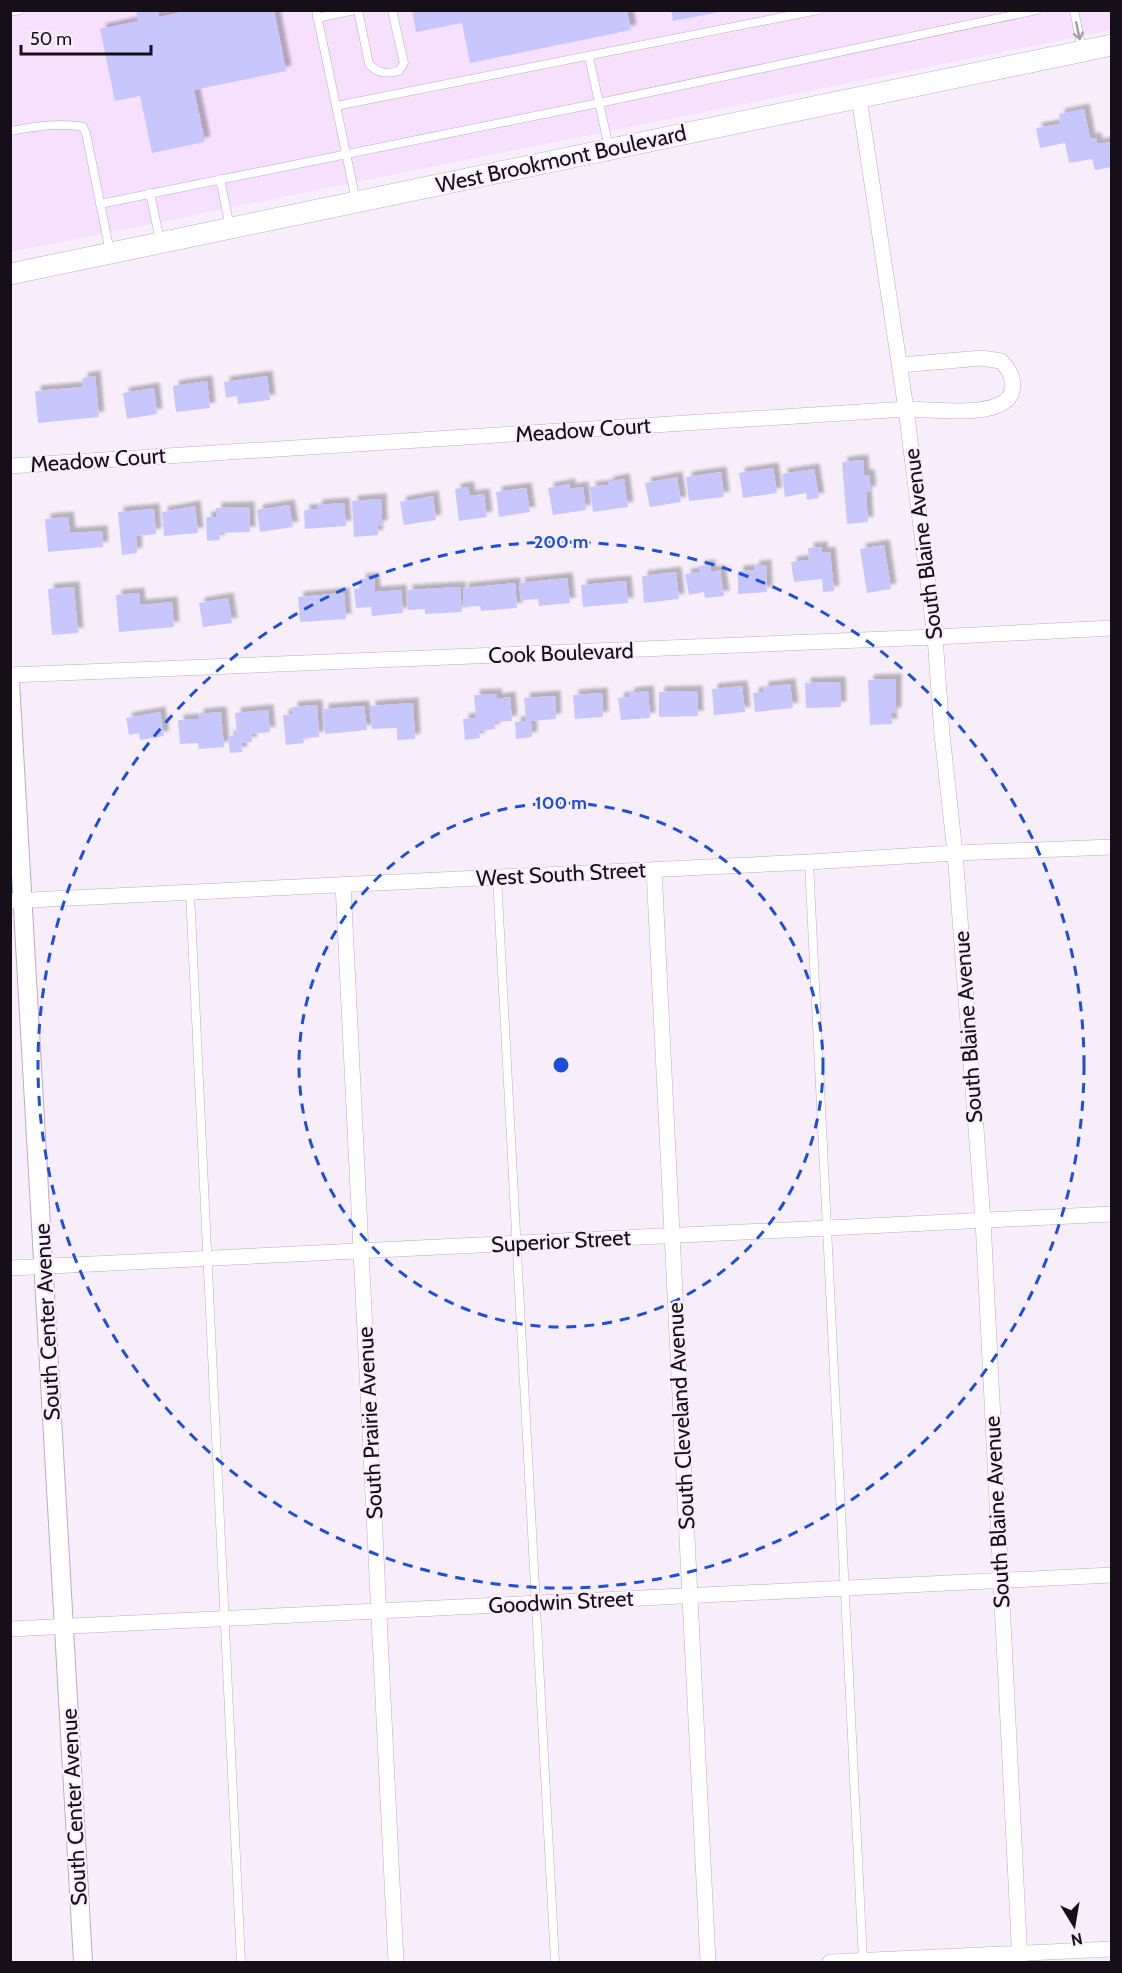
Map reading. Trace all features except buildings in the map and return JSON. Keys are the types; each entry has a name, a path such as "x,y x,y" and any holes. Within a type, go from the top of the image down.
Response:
{"main road":[{"name":"West Brookmont Boulevard","path":"10,274 1112,45"}],"street":[{"name":"South Blaine Avenue","path":"859,97 906,409 935,637 942,734 956,853 983,1220 1019,1958"},
{"name":"Meadow Court","path":"10,466 906,409 982,410 1001,405 1011,397 1014,386 1010,371 1001,361 982,358 900,365"},
{"name":"Cook Boulevard","path":"10,675 1112,628"},
{"name":"South Center Avenue","path":"10,681 17,900 44,1267 83,1962"},
{"name":"West South Street","path":"17,900 1112,847"},
{"name":"South Cleveland Avenue","path":"654,869 708,1962"},
{"name":"South Prairie Avenue","path":"343,884 396,1962"},
{"name":"Superior Street","path":"10,1268 1112,1214"},
{"name":"Goodwin Street","path":"10,1629 1112,1575"},
{"path":"831,1962 1019,1958 1112,1949"}],"lane":[{"path":"10,12 20,10"},
{"path":"356,202 317,14 356,10 369,64 386,74 399,71 404,63 392,10"},
{"path":"336,106 818,10"},
{"path":"100,204 599,103 1037,10"},
{"path":"1074,10 1082,51"},
{"path":"589,57 609,149"},
{"path":"10,131 73,125 83,127 110,253"},
{"path":"220,179 230,228"},
{"path":"150,193 160,243"},
{"path":"809,862 864,1962"},
{"path":"497,877 555,1962"},
{"path":"190,892 241,1962"}],"shaded area":[{"path":"11,11 1111,11 1111,30 11,252"}]}
